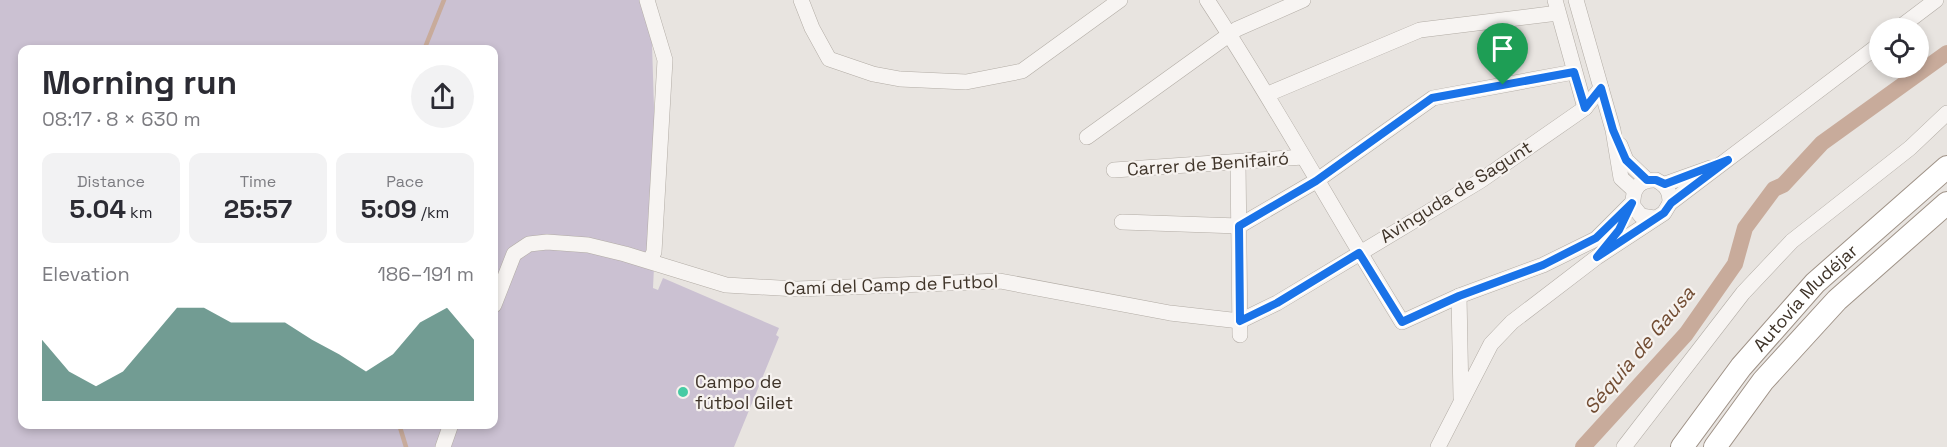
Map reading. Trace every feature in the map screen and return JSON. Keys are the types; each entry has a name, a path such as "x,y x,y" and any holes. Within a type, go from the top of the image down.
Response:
{"highway":[{"name":"Autovía Mudéjar","path":"1682,447 1741,367 1815,283 1947,167"},
{"name":"Autovía Mudéjar","path":"1715,447 1763,381 1837,300 1947,203"}],"street":[{"path":"647,0 665,60 654,252 650,260"},
{"path":"801,0 812,28 829,59 873,74 900,79 966,82 1022,71 1120,0"},
{"path":"1207,0 1268,94 1316,181 1402,322 1459,296 1543,265 1596,238 1633,200 1647,180"},
{"path":"1087,137 1229,34 1303,0"},
{"path":"1576,0 1613,130 1621,178 1641,216 1654,218"},
{"path":"1912,18 1936,0"},
{"path":"1268,94 1420,30 1556,7 1585,108"},
{"path":"1438,447 1491,344 1505,329 1597,257 1664,213 1671,203 1869,52"},
{"path":"1122,222 1239,226 1316,181 1432,98 1574,72"},
{"name":"Avinguda de Sagunt","path":"1240,328 1277,303 1480,181 1585,108 1601,88"},
{"path":"1624,447 1743,293 1792,241 1910,147 1947,113"},
{"path":"1613,130 1626,160 1647,180 1656,180 1665,184 1670,193 1671,203"},
{"name":"Carrer de Benifairó","path":"1114,170 1238,164 1303,157"},
{"path":"1665,184 1728,160"},
{"path":"1238,164 1240,328"},
{"path":"1597,257 1619,230 1633,200"},
{"name":"Camí del Camp de Futbol","path":"498,295 514,254 529,244 588,245 650,260 726,285 796,290 1000,280 1240,328"},
{"path":"1459,296 1461,402"},
{"path":"443,447 449,429"}],"shaded area":[{"path":"0,0 648,0 651,12 657,204 653,288 658,290 663,278 779,328 776,335 779,337 734,447 0,447"}],"waterway":[{"path":"426,45 444,0"},
{"name":"Séquia de Gausa","path":"1583,447 1686,334 1735,264 1745,228 1774,189 1783,185 1822,143 1947,53"},
{"path":"401,429 406,447"}],"place":[{"name":"Campo de fútbol Gilet","path":"683,392"}],"route":[{"path":"1574,72 1585,108 1601,88 1613,130 1626,160 1647,180 1656,180 1665,184 1728,160 1671,203 1664,213 1597,257 1619,230 1633,206 1632,203 1596,238 1543,265 1459,296 1402,322 1359,253 1277,303 1240,321 1239,226 1316,181 1432,98 1503,85 1574,72"}]}
